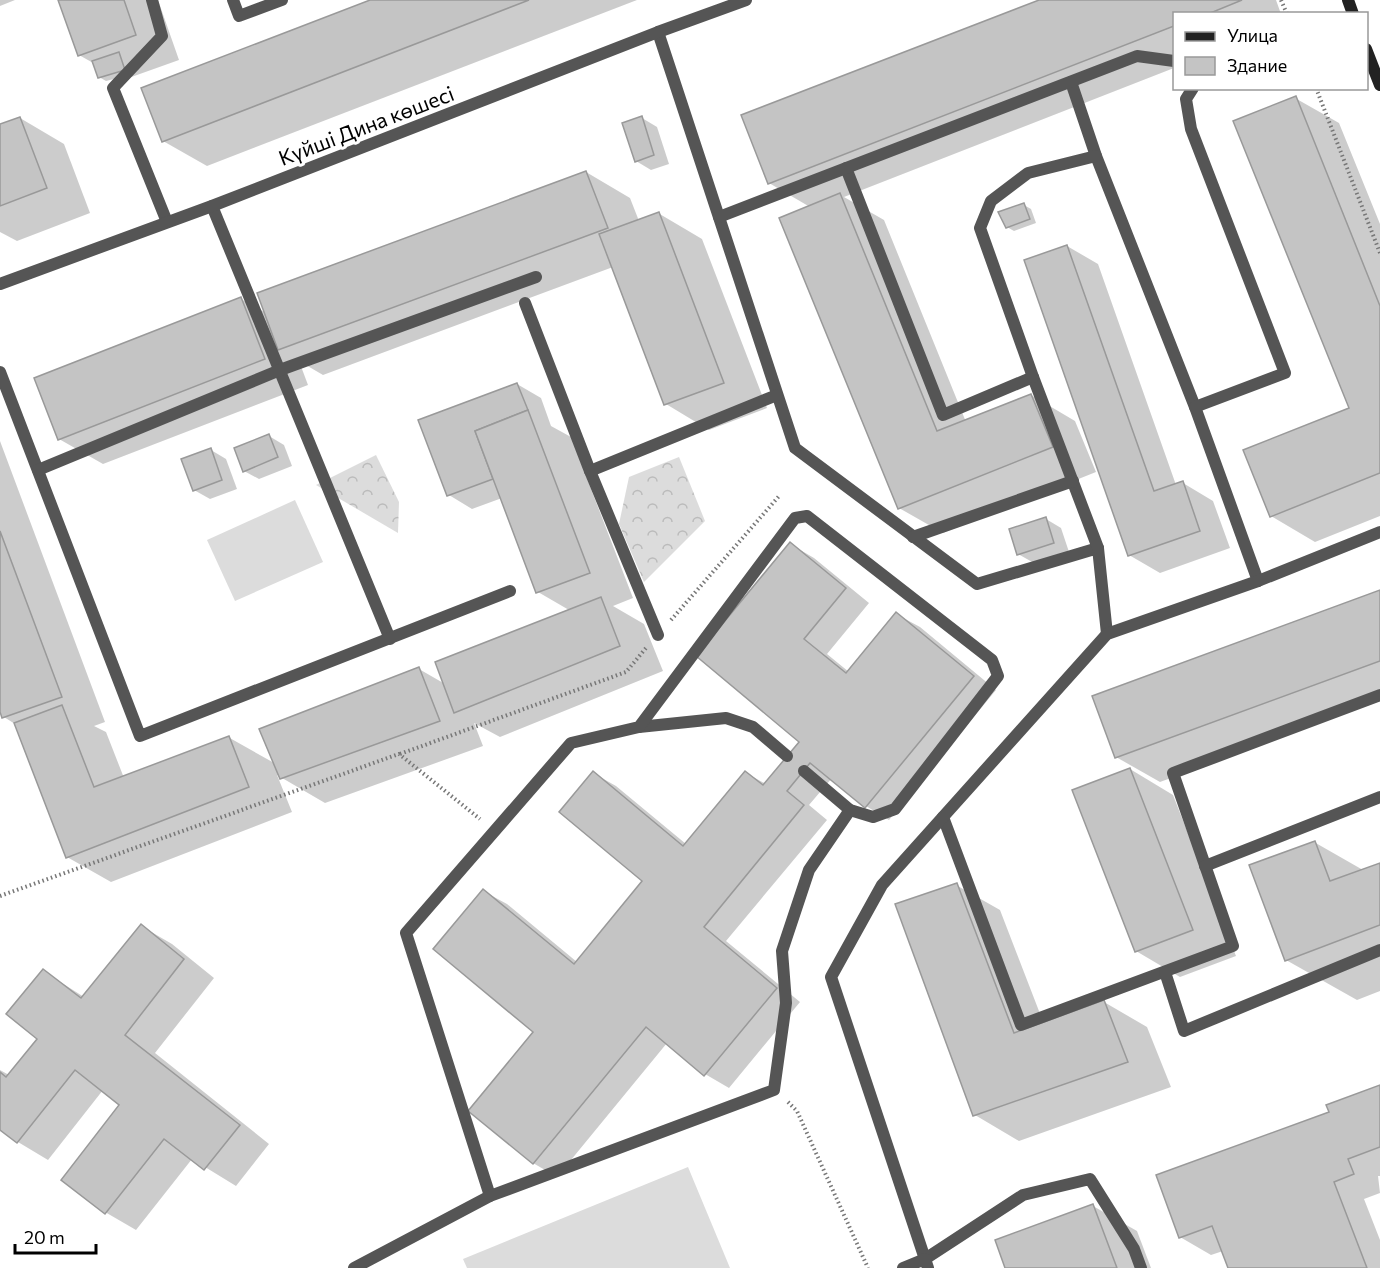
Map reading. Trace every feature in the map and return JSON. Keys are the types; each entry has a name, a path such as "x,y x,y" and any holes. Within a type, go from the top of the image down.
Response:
{"main road":[{"path":"1368,54 1380,85"}],"street":[{"path":"152,0 162,36 113,88 167,222"},
{"path":"233,0 239,16 282,0"},
{"name":"Күйші Дина көшесі","path":"0,284 212,206 658,32 746,0"},
{"path":"658,32 795,448 977,584 1098,548"},
{"path":"719,217 1137,56 1173,61"},
{"path":"1071,82 1096,156 1195,407 1258,581"},
{"path":"1191,90 1186,99 1191,129 1286,373 1195,407"},
{"path":"1096,156 1028,173 991,201 980,228 1098,548 1107,634"},
{"path":"846,168 944,415 1034,377"},
{"path":"212,206 390,639"},
{"path":"38,470 280,370 536,277"},
{"path":"525,303 590,471 658,635"},
{"path":"0,372 140,736 510,591"},
{"path":"590,471 777,395"},
{"path":"914,537 1073,481"},
{"path":"639,727 795,518 807,516 992,660 998,676 895,809 873,817 850,810 804,771"},
{"path":"926,1264 831,977 882,885 1107,634 1258,581 1380,532"},
{"path":"943,817 1021,1025 1233,946 1173,773 1380,695"},
{"path":"490,1196 406,933 570,743 639,727 726,718 753,727 787,756"},
{"path":"1205,866 1380,797"},
{"path":"354,1268 490,1196 774,1090 786,1004 782,951 809,870 850,810"},
{"path":"1166,972 1184,1031 1380,950"},
{"path":"903,1268 926,1264 1023,1195 1089,1179 1134,1249 1141,1268"}],"path":[{"path":"1317,90 1380,253"},
{"path":"0,896 626,672 780,495"},
{"path":"399,754 495,830"},
{"path":"774,1090 797,1111 868,1268"}],"green space":[{"path":"376,455 399,502 398,533 316,485"},
{"path":"679,457 705,521 644,582 619,524 629,477"},
{"path":"295,500 323,562 235,601 207,540"},
{"path":"688,1167 730,1268 467,1268 463,1259"}],"building":[{"path":"58,0 124,0 136,35 78,56"},
{"path":"370,0 529,0 162,142 141,88"},
{"path":"1039,0 1242,0 1213,12 1173,12 1173,26 768,184 741,115"},
{"path":"119,52 125,70 98,78 92,61"},
{"path":"1296,96 1380,306 1380,473 1270,517 1243,450 1349,408 1233,121"},
{"path":"642,116 654,155 635,162 622,123"},
{"path":"20,117 47,188 0,206 0,124"},
{"path":"586,171 608,228 278,350 257,293"},
{"path":"840,193 937,431 1031,394 1053,447 898,509 779,218"},
{"path":"1024,203 1030,219 1006,228 998,212"},
{"path":"659,212 724,383 664,405 599,234"},
{"path":"1067,245 1154,491 1183,481 1200,531 1128,556 1024,260"},
{"path":"241,297 265,359 58,440 34,378"},
{"path":"517,383 528,410 475,431 493,479 447,496 418,420"},
{"path":"528,410 590,573 536,593 475,431"},
{"path":"269,434 278,457 243,472 234,448"},
{"path":"211,448 222,480 193,491 181,459"},
{"path":"1046,517 1054,543 1017,555 1009,529"},
{"path":"0,531 62,697 2,718 0,712"},
{"path":"790,542 846,588 804,639 846,673 896,612 974,676 865,808 810,763 787,791 804,805 704,927 777,988 704,1076 646,1027 533,1164 468,1111 533,1032 433,949 483,889 574,964 642,881 559,812 593,771 683,846 745,771 763,785 799,742 696,656"},
{"path":"1380,590 1380,661 1115,758 1092,696"},
{"path":"601,597 620,646 454,713 435,662"},
{"path":"419,667 440,721 280,779 259,729"},
{"path":"62,705 94,787 229,736 249,787 66,858 14,723"},
{"path":"1130,768 1193,930 1135,952 1072,790"},
{"path":"1315,841 1330,881 1380,863 1380,925 1285,961 1249,865"},
{"path":"957,883 1014,1033 1104,1000 1128,1062 973,1116 895,904"},
{"path":"141,924 184,959 125,1035 240,1125 204,1170 164,1139 105,1214 61,1180 119,1105 75,1070 17,1143 0,1130 0,1072 6,1077 37,1039 6,1014 43,969 81,998"},
{"path":"1380,1085 1380,1147 1348,1159 1354,1174 1334,1182 1367,1268 1228,1268 1212,1226 1179,1238 1156,1175 1329,1112 1326,1105"},
{"path":"1093,1204 1117,1268 1005,1268 995,1240"}]}
